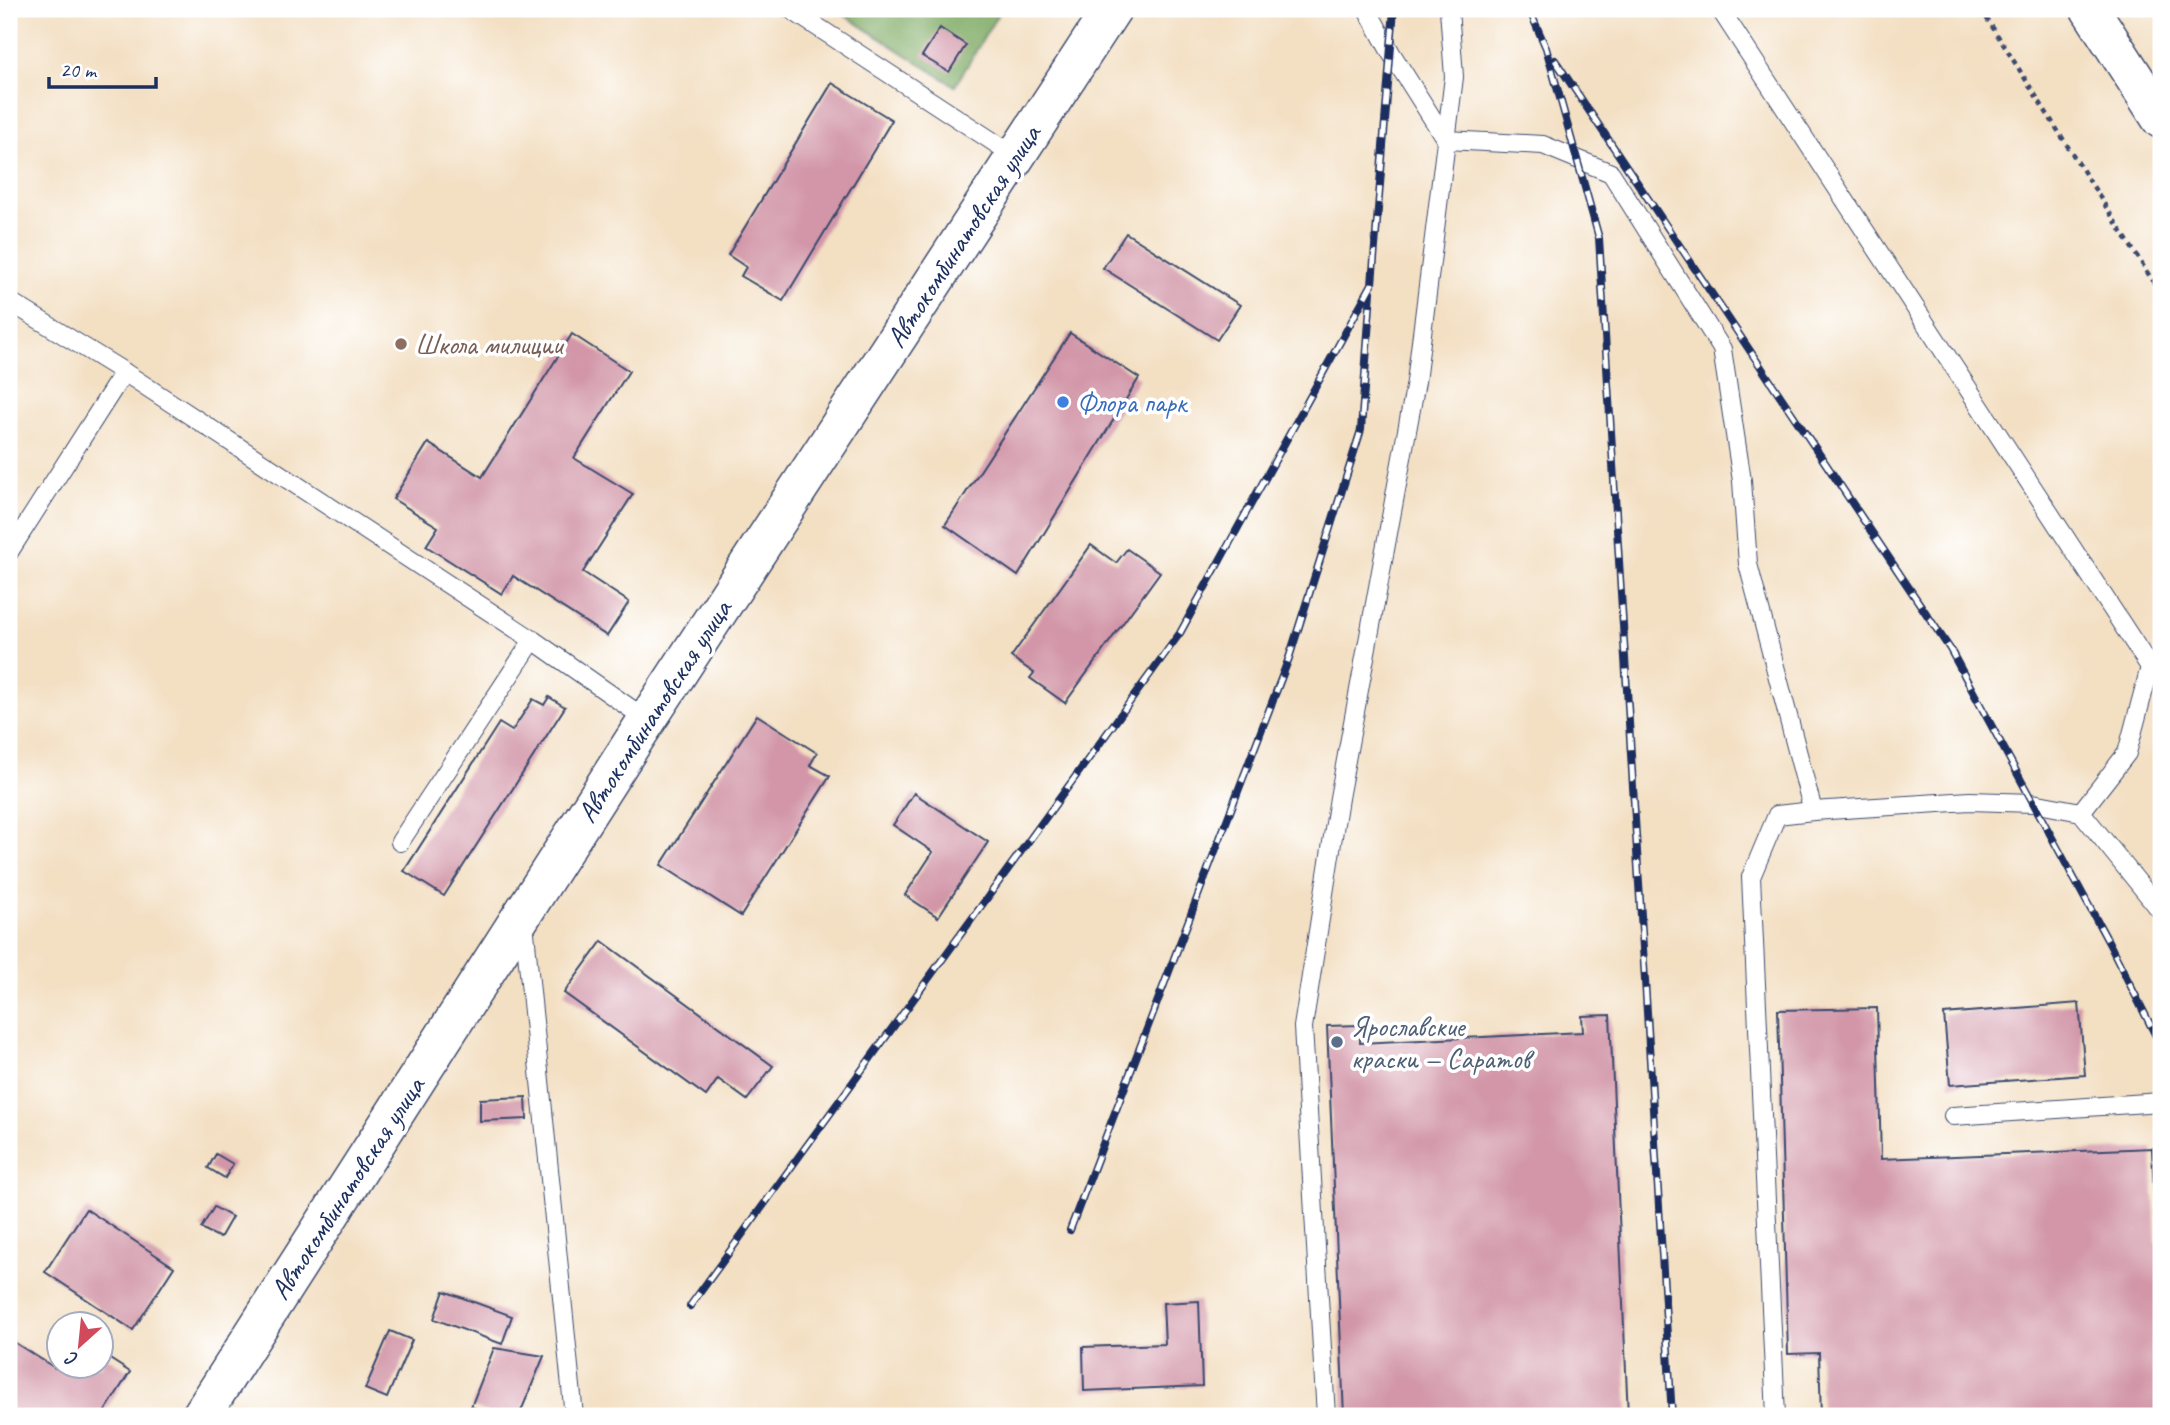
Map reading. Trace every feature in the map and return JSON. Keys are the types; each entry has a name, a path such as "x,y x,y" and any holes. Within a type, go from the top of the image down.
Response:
{"street":[{"name":"Автокомбинатовская улица","path":"201,1416 523,912 1112,9"},
{"path":"2090,9 2161,119"}],"lane":[{"path":"790,9 1015,156"},
{"path":"1367,9 1391,54 1446,140"},
{"path":"1326,1416 1303,1027 1339,798 1416,382 1454,77 1449,9"},
{"path":"1720,9 2150,667 2127,753 2081,812"},
{"path":"1446,140 1543,145 1611,173 1722,349 1742,481 1748,565 1813,811"},
{"path":"9,301 124,372 533,640 648,720"},
{"path":"9,552 124,372"},
{"path":"400,842 533,640"},
{"path":"1776,1416 1751,877 1777,816 1813,811 1969,801 2032,803 2081,812 2161,911"},
{"path":"523,912 574,1416"},
{"path":"1953,1116 2161,1102"}],"path":[{"path":"1981,9 2161,294"}],"green space":[{"path":"835,9 1001,9 955,86"}],"building":[{"path":"940,28 966,45 949,72 922,56"},
{"path":"832,83 892,120 783,301 741,276 746,267 728,255"},
{"path":"1126,233 1240,305 1217,340 1103,268"},
{"path":"1070,333 1139,378 1018,576 945,525"},
{"path":"572,334 629,371 574,458 633,494 583,572 629,602 607,636 513,576 502,594 426,546 438,527 393,499 428,443 482,477"},
{"path":"1091,545 1116,563 1127,549 1160,572 1065,703 1030,678 1034,673 1011,657"},
{"path":"549,697 565,707 444,896 404,871 499,723 512,731 533,699 544,705"},
{"path":"757,715 817,753 810,765 830,776 741,916 661,865"},
{"path":"914,793 988,842 938,917 905,895 933,852 893,825"},
{"path":"602,941 773,1066 747,1100 718,1079 706,1096 564,993"},
{"path":"2079,1003 2085,1075 1950,1085 1944,1014"},
{"path":"1877,1008 1881,1159 2152,1148 2156,1244 2161,1244 2161,1416 1821,1416 1819,1353 1788,1354 1778,1010"},
{"path":"1610,1015 1628,1416 1344,1416 1327,1026 1360,1025 1360,1043 1583,1032 1582,1016"},
{"path":"526,1097 527,1119 480,1121 480,1099"},
{"path":"216,1154 233,1164 225,1178 208,1168"},
{"path":"214,1207 232,1217 220,1238 201,1228"},
{"path":"86,1209 174,1267 133,1330 116,1319 116,1310 103,1310 45,1272"},
{"path":"444,1291 512,1316 502,1344 434,1319"},
{"path":"1199,1301 1202,1386 1084,1391 1083,1347 1165,1344 1163,1303"},
{"path":"390,1331 412,1340 387,1398 365,1389"},
{"path":"9,1339 46,1362 46,1380 116,1380 116,1363 130,1372 102,1416 9,1416"},
{"path":"494,1348 544,1356 519,1416 498,1416 471,1407"}],"railway":[{"path":"690,1306 1180,633 1372,284 1394,9"},
{"path":"1529,9 1546,48 1599,238 1672,1416"},
{"path":"1555,60 1950,649 2109,943 2161,1046"},
{"path":"1070,1230 1289,658 1361,430 1371,292"}],"place":[{"name":"Школа милиции","path":"401,344"},
{"name":"Флора парк","path":"1063,402"},
{"name":"Ярославские краски — Саратов","path":"1337,1042"}]}
